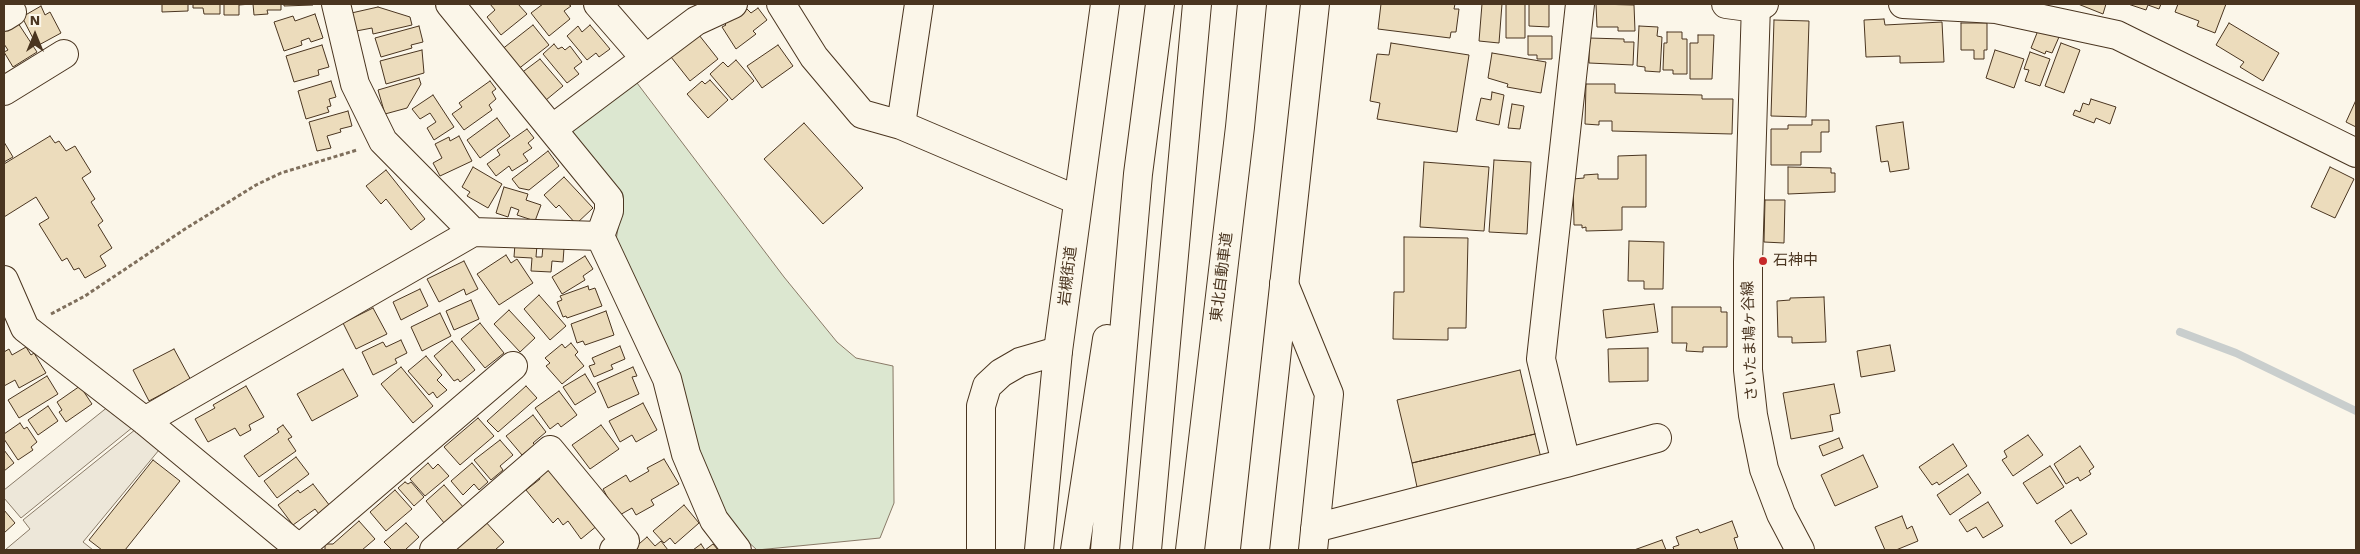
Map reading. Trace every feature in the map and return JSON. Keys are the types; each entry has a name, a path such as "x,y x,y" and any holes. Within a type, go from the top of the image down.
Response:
{"main road":[{"path":"336,4 355,84 383,141 473,232"},
{"path":"450,4 609,199 609,211 600,236 667,379 686,454 714,520 738,550"},
{"path":"598,4 645,58"},
{"path":"552,128 696,22 733,4"},
{"path":"781,4 814,57 862,114 901,125 1077,200"},
{"path":"901,125 919,4"},
{"name":"岩槻街道","path":"1039,550 1058,351 1105,4"},
{"path":"1105,550 1138,174 1160,4"},
{"path":"1147,550 1197,4"},
{"name":"東北自動車道","path":"1190,550 1240,127 1252,4"},
{"path":"1255,550 1315,4"},
{"path":"1566,463 1541,359 1580,4"},
{"path":"1726,4 1759,5"},
{"path":"1903,4 1951,5 1996,9 2117,35 2356,153"},
{"name":"さいたま鳩ヶ谷線","path":"1759,5 1748,262 1748,370 1753,415 1764,469 1781,514 1800,550"},
{"path":"4,91 64,54"},
{"path":"1074,550 1118,268 1138,174"},
{"path":"145,421 473,232 600,236"},
{"path":"4,280 14,334 145,421 300,550 513,366"},
{"path":"1284,284 1330,394 1314,539 1566,463 1657,438"},
{"path":"981,550 981,406 987,386 1001,373 1020,362 1058,351"},
{"path":"434,550 550,450 625,541 614,550"}],"path":[{"path":"14,334 85,296 185,228 256,185 281,173 383,141"}],"green space":[{"path":"634,79 784,277 837,342 856,358 893,366 894,503 880,538 757,550 733,528 710,482 676,376 616,240 623,199 572,135 574,122"}],"shaded area":[{"path":"109,406 133,427 21,518 4,498 4,490"},
{"path":"136,429 159,450 83,542 93,550 5,550 30,529 23,520"}],"building":[{"path":"162,4 188,4 188,11 162,12"},
{"path":"193,4 220,4 220,14 204,14 203,8 193,8"},
{"path":"224,4 251,4 239,5 239,15 224,15"},
{"path":"253,4 281,4 281,10 267,10 268,14 254,15"},
{"path":"284,4 313,4 313,5 284,6"},
{"path":"490,4 518,4 527,14 501,35 487,17 495,10"},
{"path":"543,4 568,4 571,6 564,11 570,19 549,36 531,13"},
{"path":"1381,4 1455,4 1454,9 1459,9 1456,32 1451,32 1450,38 1378,29"},
{"path":"1482,4 1502,4 1499,43 1479,41"},
{"path":"1506,4 1525,4 1525,38 1506,38"},
{"path":"1529,4 1549,4 1549,27 1529,26"},
{"path":"1596,4 1634,5 1635,31 1618,31 1618,27 1597,27"},
{"path":"2078,4 2106,4 2103,14"},
{"path":"2128,4 2161,4 2159,9 2148,5 2146,10"},
{"path":"2178,4 2226,4 2215,33 2197,26 2199,21 2175,12"},
{"path":"41,6 45,15 50,12 61,33 37,46 22,17"},
{"path":"378,7 410,17 412,25 373,34 372,28 351,32 347,14"},
{"path":"758,8 767,20 753,31 756,34 736,49 722,27 726,25 723,22 747,9 751,13"},
{"path":"315,14 323,38 311,42 309,38 301,41 302,45 284,51 274,22 293,16 295,21"},
{"path":"1884,19 1885,25 1942,22 1944,62 1900,63 1900,56 1866,57 1864,20"},
{"path":"16,20 37,52 13,67 4,52 8,50 4,44 4,28"},
{"path":"1774,20 1809,21 1806,117 1771,116"},
{"path":"1961,23 1987,23 1987,50 1984,50 1984,59 1974,59 1974,50 1961,50"},
{"path":"2229,23 2279,53 2263,81 2240,67 2244,62 2216,45"},
{"path":"533,25 549,45 517,70 501,50"},
{"path":"590,25 610,49 599,57 596,53 587,60 567,36 578,26 582,32"},
{"path":"419,26 423,42 411,45 412,48 381,57 375,38"},
{"path":"1639,26 1658,27 1657,36 1662,37 1660,72 1645,71 1645,67 1637,66"},
{"path":"2039,28 2059,37 2052,53 2046,51 2045,54 2031,48"},
{"path":"1667,32 1682,32 1682,39 1687,39 1687,74 1673,74 1673,70 1663,70 1664,43 1667,43"},
{"path":"699,35 718,59 690,81 671,57"},
{"path":"1698,35 1714,35 1712,79 1690,79 1690,43 1698,43"},
{"path":"1528,36 1552,36 1552,59 1537,59 1537,55 1528,55"},
{"path":"1589,38 1624,39 1624,42 1634,42 1633,65 1589,63"},
{"path":"1391,43 1469,55 1457,132 1377,119 1380,103 1370,101 1377,54 1389,55"},
{"path":"2061,43 2080,50 2064,93 2045,86"},
{"path":"554,44 558,49 562,47 565,50 570,46 582,62 574,68 579,74 567,83 543,54"},
{"path":"322,45 329,67 318,70 319,75 294,82 286,56"},
{"path":"778,45 793,66 762,88 747,66"},
{"path":"422,50 424,73 386,84 380,61"},
{"path":"1995,50 2024,59 2014,88 1986,78"},
{"path":"2030,52 2050,59 2040,86 2025,81 2029,70 2024,69"},
{"path":"1492,53 1546,62 1541,93 1507,87 1508,84 1488,78"},
{"path":"540,59 563,86 546,100 520,74"},
{"path":"736,60 754,81 732,100 710,74 723,62 728,67"},
{"path":"419,78 421,84 407,108 385,114 378,90"},
{"path":"710,80 728,100 708,118 687,94 702,81 705,84"},
{"path":"331,81 336,97 329,99 331,106 327,107 329,112 306,119 298,91"},
{"path":"490,81 496,89 492,92 496,99 489,105 492,110 464,130 452,114 462,107 459,103"},
{"path":"1586,84 1615,84 1615,93 1702,95 1702,99 1733,99 1732,134 1612,131 1612,121 1599,121 1599,125 1585,124"},
{"path":"1492,92 1504,95 1499,125 1476,120 1481,98 1491,100"},
{"path":"433,95 454,127 434,140 427,128 436,122 430,113 420,119 412,109"},
{"path":"2091,99 2116,107 2110,124 2096,118 2094,123 2073,115 2075,110 2080,112 2083,103 2089,105"},
{"path":"2356,100 2356,127 2346,122"},
{"path":"1512,104 1524,106 1520,129 1508,128"},
{"path":"348,111 352,126 340,129 341,132 327,136 331,148 317,151 309,122"},
{"path":"497,118 510,136 480,158 467,140"},
{"path":"1812,120 1829,120 1829,132 1821,132 1821,152 1801,152 1801,165 1771,165 1771,129 1788,129 1788,125 1812,125"},
{"path":"1903,122 1909,169 1890,172 1888,161 1881,162 1876,126"},
{"path":"804,123 863,188 823,224 764,159"},
{"path":"527,129 534,138 528,143 532,148 523,154 528,161 512,171 509,166 496,176 487,164 500,155 497,150"},
{"path":"50,136 55,143 59,141 66,151 75,146 91,172 82,178 95,199 91,202 103,221 98,225 112,248 100,256 106,266 85,278 79,268 74,270 67,258 62,261 39,224 49,218 36,197 4,217 4,164"},
{"path":"459,136 472,161 440,176 433,163 442,158 435,144 449,137 450,141"},
{"path":"4,142 13,157 4,162"},
{"path":"548,151 559,166 529,190 519,188 512,179"},
{"path":"1646,155 1646,207 1622,207 1622,230 1586,231 1586,227 1582,228 1582,225 1574,225 1573,179 1584,178 1584,175 1598,174 1598,179 1618,179 1618,156"},
{"path":"1494,160 1531,162 1527,234 1489,232"},
{"path":"1424,162 1489,167 1484,231 1420,227"},
{"path":"473,167 502,184 488,208 467,196 470,192 462,187"},
{"path":"1788,167 1831,168 1831,173 1835,173 1835,192 1788,194"},
{"path":"2330,167 2354,179 2335,218 2311,207"},
{"path":"386,170 425,219 411,230 386,199 381,204 366,186"},
{"path":"564,177 593,208 576,224 559,205 556,208 544,195"},
{"path":"504,187 528,194 526,200 541,205 535,221 517,215 519,210 511,207 508,217 496,213"},
{"path":"1765,200 1785,200 1784,243 1764,242"},
{"path":"1404,237 1468,238 1466,328 1448,328 1448,340 1393,339 1394,292 1404,292"},
{"path":"1629,241 1664,242 1663,289 1644,289 1644,281 1628,281"},
{"path":"515,244 537,245 536,257 542,257 543,246 564,248 563,262 552,261 551,272 531,271 532,258 514,257"},
{"path":"506,255 511,263 517,259 533,283 499,305 477,274"},
{"path":"585,256 593,269 583,276 585,280 562,294 552,277"},
{"path":"464,261 478,289 466,295 464,289 439,302 427,279"},
{"path":"588,286 589,290 595,288 602,306 567,318 566,316 563,317 557,302 562,300 560,296"},
{"path":"420,289 428,306 401,320 393,302"},
{"path":"539,295 566,326 550,340 524,309"},
{"path":"1824,297 1826,342 1792,343 1792,337 1778,337 1777,301 1790,300 1790,298"},
{"path":"471,300 479,319 454,330 446,311"},
{"path":"1654,304 1658,332 1606,338 1603,310"},
{"path":"1672,307 1721,307 1721,312 1727,312 1727,347 1703,347 1703,352 1686,351 1687,343 1672,343"},
{"path":"373,308 387,334 356,349 343,323"},
{"path":"509,310 535,338 520,352 494,324"},
{"path":"606,311 614,335 585,345 583,341 577,343 571,324"},
{"path":"440,313 451,336 422,351 411,327"},
{"path":"480,323 504,353 485,368 461,339"},
{"path":"401,340 407,353 395,359 397,363 373,375 362,352 383,342 386,347"},
{"path":"452,341 475,370 460,382 458,379 454,381 434,356"},
{"path":"571,343 578,352 575,355 584,366 562,384 546,366 550,363 545,358 562,344 565,348"},
{"path":"1890,345 1895,371 1861,377 1857,351"},
{"path":"620,346 625,359 611,365 613,369 594,377 589,366 595,364 592,358"},
{"path":"26,347 31,355 34,353 46,373 19,388 15,380 4,386 4,352 9,349 12,355"},
{"path":"1648,348 1648,381 1609,382 1608,349"},
{"path":"174,349 193,384 178,392 175,387 149,401 133,370"},
{"path":"426,356 442,375 437,380 447,390 437,398 433,392 429,395 408,371"},
{"path":"401,367 433,406 413,423 381,384"},
{"path":"633,367 637,376 632,377 639,394 608,408 597,383"},
{"path":"343,369 358,396 312,421 297,394"},
{"path":"1520,370 1535,434 1412,463 1397,400"},
{"path":"585,374 596,392 575,405 563,387"},
{"path":"47,376 58,394 19,418 8,400"},
{"path":"1834,384 1840,413 1830,415 1833,431 1791,439 1783,393"},
{"path":"80,386 92,404 66,422 59,412 62,410 57,402"},
{"path":"246,386 264,417 249,425 251,430 240,436 235,428 208,442 195,419 215,408 213,405"},
{"path":"526,386 537,398 498,432 487,421"},
{"path":"559,391 577,415 561,427 558,423 550,429 535,408"},
{"path":"643,403 657,430 636,442 632,435 620,442 609,421"},
{"path":"48,406 58,421 38,435 28,420"},
{"path":"533,415 546,432 533,443 535,445 522,455 506,436"},
{"path":"478,418 494,436 460,465 444,447"},
{"path":"20,423 24,429 27,427 37,442 31,447 33,450 18,460 4,439 4,434"},
{"path":"283,425 292,437 288,439 296,451 259,477 244,456 279,432 277,429"},
{"path":"601,425 619,449 590,469 572,445"},
{"path":"1535,434 1541,458 1417,487 1412,463"},
{"path":"2028,435 2043,455 2013,476 2002,460 2007,457 2004,451"},
{"path":"1839,438 1843,448 1823,456 1819,446"},
{"path":"500,440 513,455 500,466 503,470 491,480 474,460"},
{"path":"1953,444 1967,466 1939,485 1937,482 1932,485 1919,467"},
{"path":"2080,446 2094,467 2089,471 2091,474 2080,481 2078,477 2066,484 2054,464"},
{"path":"4,450 14,463 4,471"},
{"path":"1863,455 1878,487 1835,506 1821,475"},
{"path":"296,457 309,474 277,498 264,481"},
{"path":"664,459 679,484 651,500 654,505 636,515 632,508 618,516 603,489 626,475 630,482 649,471 647,468"},
{"path":"153,460 180,481 125,550 102,550 89,540"},
{"path":"428,463 433,469 438,464 449,476 425,496 410,479"},
{"path":"472,463 488,482 479,490 474,484 463,495 451,481"},
{"path":"550,466 598,525 581,539 568,521 563,525 558,518 553,523 526,490 540,479 538,476"},
{"path":"2050,466 2064,487 2037,504 2023,483"},
{"path":"1968,474 1981,493 1950,515 1937,495"},
{"path":"405,482 408,484 411,482 424,497 414,506 398,488"},
{"path":"313,484 330,506 319,514 315,509 293,525 278,505 298,490 300,493"},
{"path":"444,485 464,508 445,524 426,501"},
{"path":"395,490 412,509 386,531 370,512"},
{"path":"1988,502 2003,526 1983,538 1976,527 1967,532 1959,520"},
{"path":"684,505 699,523 675,544 670,538 664,543 653,531"},
{"path":"4,510 15,523 4,533"},
{"path":"2071,510 2087,534 2071,544 2055,521"},
{"path":"1902,516 1907,529 1912,526 1918,541 1896,550 1885,550 1875,527"},
{"path":"484,520 504,542 495,550 458,550 454,546"},
{"path":"359,521 375,539 362,550 325,550 325,544 333,544"},
{"path":"1732,521 1738,537 1734,538 1738,550 1674,550 1673,547 1679,545 1676,537 1698,529 1700,533"},
{"path":"406,523 419,537 405,550 392,550 384,542"},
{"path":"647,537 655,546 661,541 668,550 632,550"},
{"path":"1662,540 1666,550 1634,550"},
{"path":"701,544 705,550 693,550"},
{"path":"713,544 718,550 705,550"}],"waterway":[{"path":"2180,332 2236,353 2356,411"}],"place":[{"name":"石神中","path":"1763,261"}]}
